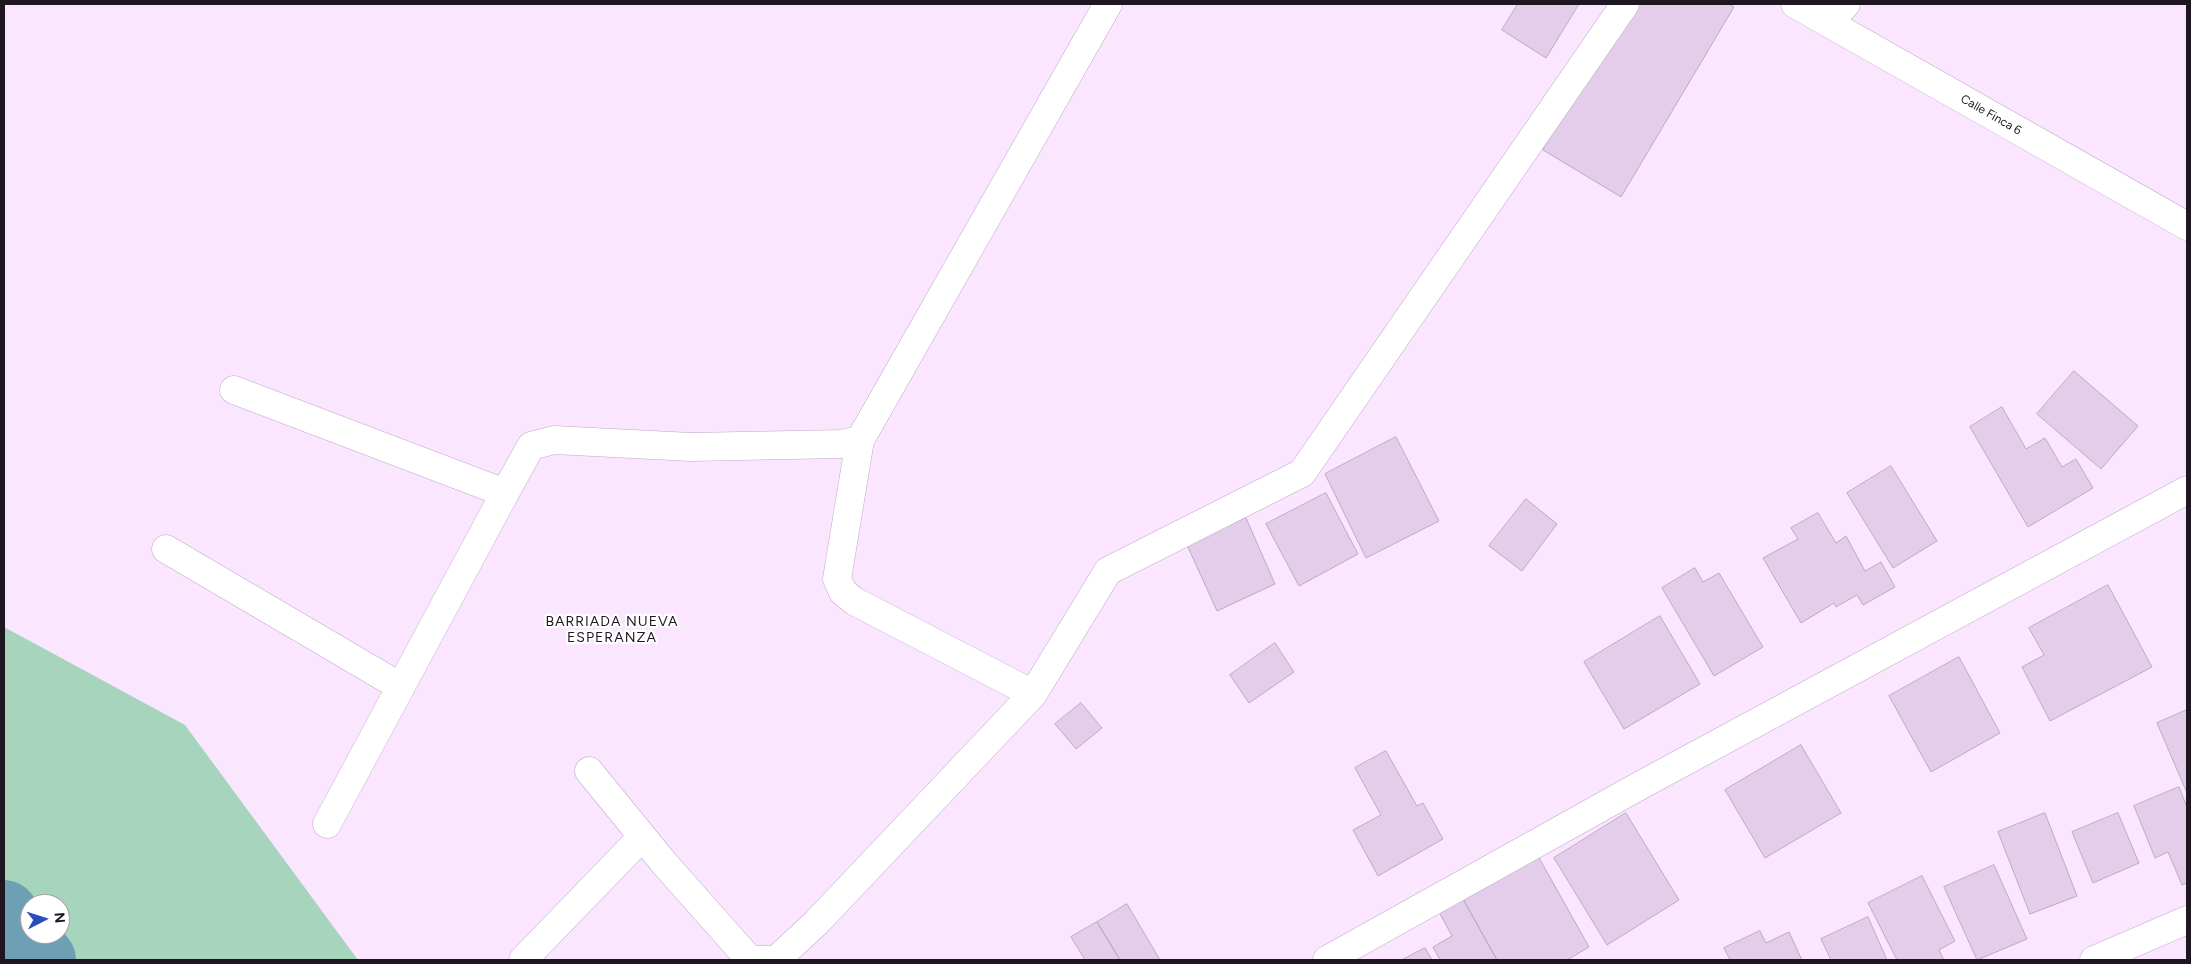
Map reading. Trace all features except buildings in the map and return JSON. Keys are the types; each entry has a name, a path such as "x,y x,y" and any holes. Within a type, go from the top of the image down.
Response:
{"street":[{"path":"1033,694 854,601 843,592 838,579 860,440 1108,4"},
{"path":"589,771 642,837 750,960 776,960 816,923 1033,694 1108,571 1302,473 1625,4"},
{"name":"Calle Finca 6","path":"1795,4 1838,13 2187,226"},
{"path":"234,390 505,493"},
{"path":"327,824 531,446 554,440 691,446 841,444 860,440"},
{"path":"1327,960 1641,785 2187,490"},
{"path":"166,550 401,687"},
{"path":"523,960 642,837"},
{"path":"2094,960 2187,920"}],"green space":[{"path":"4,627 185,725 358,960 4,960"}],"waterway":[{"path":"4,914 42,960"}],"district":[{"name":"BARRIADA NUEVA ESPERANZA","path":"612,630"}]}
